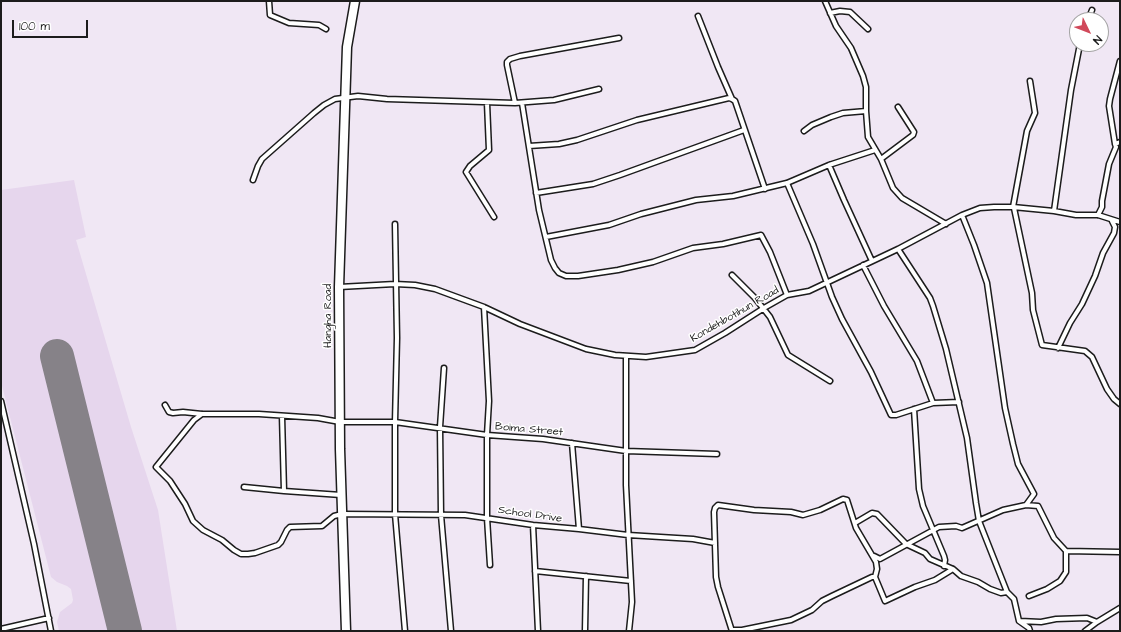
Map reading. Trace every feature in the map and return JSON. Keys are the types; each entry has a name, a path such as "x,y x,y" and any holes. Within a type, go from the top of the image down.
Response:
{"highway":[{"name":"Hangha Road","path":"346,631 340,422 339,287 347,47 356,1"}],"street":[{"path":"269,1 270,15 289,23 319,25 326,29"},
{"path":"825,1 836,26 852,48 864,76 866,87 868,137 881,159 897,193 913,205 946,224"},
{"path":"830,13 840,11 850,12 868,29"},
{"path":"698,16 718,67 732,99 735,102 764,189"},
{"path":"514,103 507,65 510,60 520,56 619,38"},
{"path":"1054,211 1071,90 1078,52"},
{"path":"1098,215 1102,207 1109,164 1118,143 1109,106 1120,61"},
{"path":"1030,81 1035,113 1027,132 1014,208 1032,293 1033,310 1041,342 1042,345 1085,351 1092,357 1107,389 1114,399 1120,404"},
{"path":"253,180 262,159 314,113 335,99 358,96 387,99 522,103 554,100 599,89"},
{"path":"529,146 559,144 577,140 637,120 729,98 732,99"},
{"path":"487,102 489,150 470,166 466,172 494,217"},
{"path":"522,103 536,194 546,237 555,268 566,276 598,274 618,270 653,262 694,248 731,243 761,235 770,252 787,295"},
{"path":"881,159 913,135 914,132 898,107"},
{"path":"804,131 812,125 830,117 843,113 866,111"},
{"path":"536,194 593,184 620,176 744,130"},
{"path":"546,237 609,225 641,214 696,200 733,196 787,183 829,165 875,150"},
{"path":"829,165 872,260"},
{"path":"787,183 806,226 826,282 842,319 871,372 891,415 896,415 933,403 960,402"},
{"name":"Kondehbotihun Road","path":"339,287 395,284 415,285 435,289 484,307 520,324 586,350 603,354 646,357 694,350 787,295 809,291 898,249 962,215 987,207 1054,211 1076,215 1098,215 1120,222"},
{"path":"962,215 987,283 1005,408 1014,451 1018,464 1034,494 1026,505"},
{"path":"1058,348 1070,323 1082,304 1103,253 1114,233 1115,227 1112,220"},
{"path":"395,224 395,514 405,631"},
{"path":"898,249 930,298 933,306 960,402 967,438 979,521 1006,592 1014,599 1019,621 1029,628 1030,631"},
{"path":"863,265 884,306 917,361 933,403"},
{"path":"732,275 746,287 764,308 778,332 788,355 830,381"},
{"path":"484,307 489,401 487,435 487,518 490,565"},
{"path":"626,356 626,485 632,602 629,631"},
{"path":"444,368 440,427 442,515 451,631"},
{"path":"1,401 34,544 51,631"},
{"name":"Boima Street","path":"165,405 170,412 173,413 192,412 202,414 282,416 318,418 340,422 394,422 440,427 487,435 543,439 626,452 717,454"},
{"path":"914,409 919,489 923,506 945,560 944,566"},
{"name":"School Drive","path":"202,414 194,420 156,467 170,481 187,507 193,521 203,530 222,540 241,554 255,553 278,545 290,527 322,526 334,516 338,515 465,515 533,525 628,535 693,539 715,543"},
{"path":"282,416 284,491"},
{"path":"572,444 579,529"},
{"path":"244,487 342,495"},
{"path":"875,577 872,577 832,596 812,610 791,620 732,631 718,587 715,543 715,508 718,505 754,510 791,512 803,515 820,510 843,499 846,500 862,538 874,556 877,566 875,577 885,601 915,587 935,580 953,569"},
{"path":"874,556 880,559 940,527 950,526 962,528 1003,510 1026,505 1038,506 1054,538 1066,551 1066,572 1060,581 1047,589 1029,596"},
{"path":"855,523 872,513 877,514 906,544 925,553 930,559 953,569 961,576 978,582 990,589 1001,593 1006,592"},
{"path":"533,525 538,631"},
{"path":"1066,551 1120,552"},
{"path":"536,571 631,581"},
{"path":"585,631 586,576"},
{"path":"1085,631 1096,622 1120,608"},
{"path":"1,629 48,618"},
{"path":"1019,621 1041,622 1056,619 1087,618 1096,622"}],"shaded area":[{"path":"74,180 86,237 76,240 131,427 158,510 177,631 59,631 57,622 60,612 72,603 73,600 71,589 57,582 51,577 1,382 1,190"}],"runway":[{"path":"57,356 125,631"}]}
